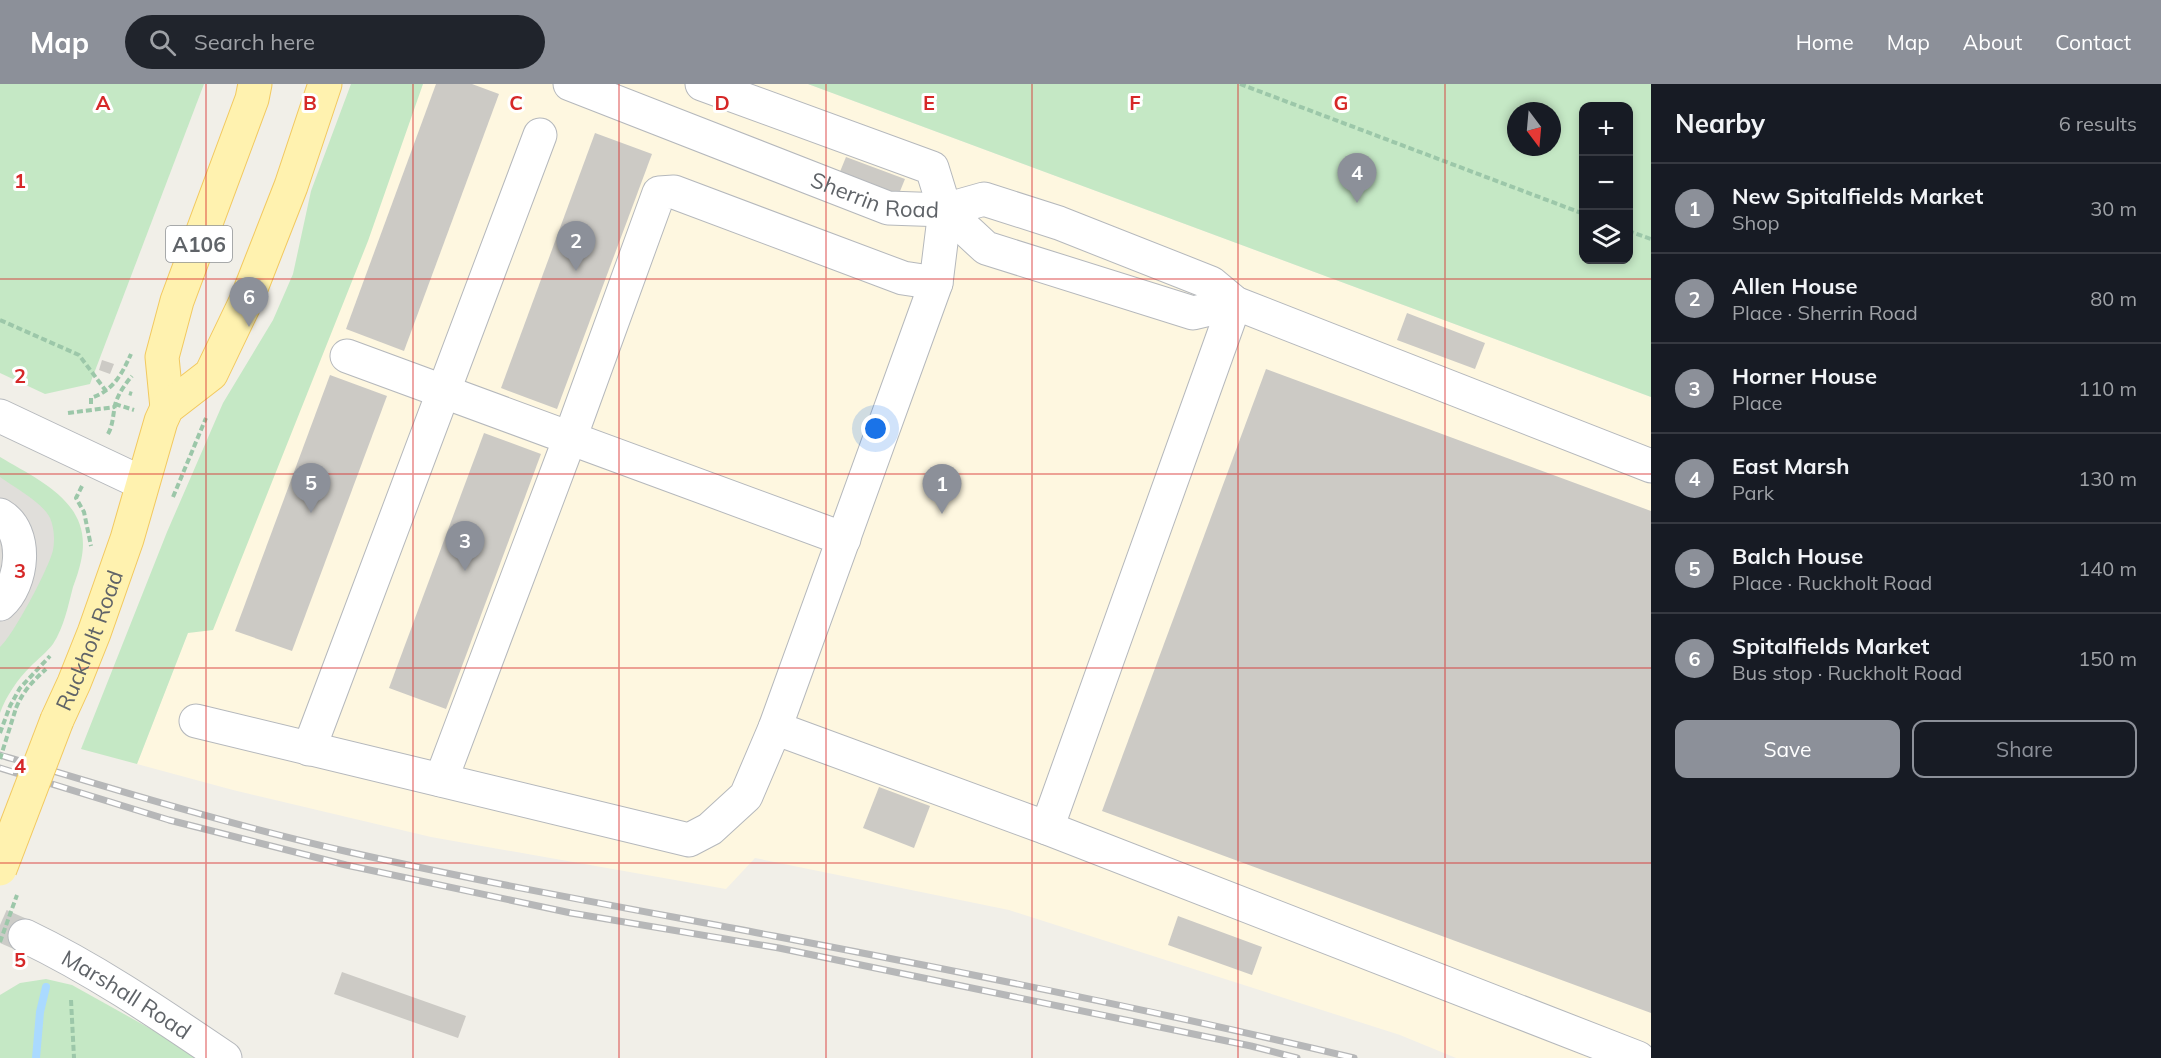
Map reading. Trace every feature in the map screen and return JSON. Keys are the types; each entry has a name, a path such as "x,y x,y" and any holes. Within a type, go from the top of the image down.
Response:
{"main road":[{"name":"A106","path":"167,408 211,374 246,301 291,186 325,84"},
{"name":"Ruckholt Road","path":"0,869 57,720 94,633 127,539 142,483 167,408 162,357 174,312 260,89"}],"street":[{"name":"Sherrin Road","path":"570,84 888,208 945,210 932,168 702,84"},
{"path":"764,84 781,113"},
{"path":"309,749 540,135"},
{"path":"441,780 570,438 659,193 674,192 903,278 936,283"},
{"path":"945,210 984,199 1059,223 1211,283 1235,303 1651,466"},
{"path":"196,721 689,840 710,830 746,796 775,729 936,283 945,210"},
{"path":"945,210 986,248 1193,313 1235,303"},
{"path":"1047,828 1235,303"},
{"path":"347,356 844,539"},
{"path":"0,416 142,483"},
{"path":"0,515 7,519 20,552 17,572 6,598 0,604"},
{"path":"775,729 1047,828 1638,1058"},
{"name":"Marshall Road","path":"25,936 69,957 225,1058"}],"path":[{"path":"1240,84 1579,212"},
{"path":"1633,232 1651,239"},
{"path":"0,320 79,355 106,392"},
{"path":"92,404 91,398 114,387 133,349"},
{"path":"111,428 115,406"},
{"path":"93,411 115,406 128,407"},
{"path":"191,434 197,437"},
{"path":"0,733 10,706 20,688 42,668 55,651 53,663 31,682 21,695 0,759"},
{"path":"70,1000 74,1058"}],"shaded area":[{"path":"400,84 808,84 1651,397 1651,1058 1456,1058 1400,1035 1009,910 755,858 726,889 431,837 233,790 137,764"},
{"path":"0,474 46,506 60,542 0,664"}],"green space":[{"path":"0,84 204,84 90,384 45,394 0,373"},
{"path":"351,84 423,84 368,241 213,630 188,633 137,764 81,749 167,532 223,403 273,320 293,274 311,191"},
{"path":"808,84 1651,84 1651,397"},
{"path":"0,457 47,485 60,496 72,509 83,541 81,561 60,631 51,647 17,682 0,713 0,647 13,630 38,586 53,550 54,538 50,518 46,512 35,501 0,477"},
{"path":"46,979 72,985 176,1043 197,1058 0,1058 0,995 20,983"}],"building":[{"path":"436,84 472,84 499,94 404,351 346,329"},
{"path":"595,133 652,154 557,409 501,388"},
{"path":"846,157 905,179 896,201 837,179"},
{"path":"1407,313 1485,343 1475,369 1397,340"},
{"path":"102,360 114,364 110,374 99,370"},
{"path":"1266,369 1651,511 1651,1013 1102,811"},
{"path":"330,375 387,396 292,651 235,631"},
{"path":"484,433 541,454 446,709 389,688"},
{"path":"879,787 930,806 914,848 863,828"},
{"path":"1178,916 1262,947 1252,975 1168,945"},
{"path":"342,972 466,1016 458,1038 334,994"}],"waterway":[{"path":"36,1058 40,1012 46,987"}],"tunnel":[{"path":"0,925 25,936"}],"railway":[{"path":"0,755 217,819 402,864 992,979 1354,1058"},
{"path":"0,768 169,820 346,865 571,913 779,948 1251,1046 1297,1058"}],"place":[{"name":"East Marsh","path":"1357,203"},
{"name":"Allen House","path":"576,271"},
{"name":"Spitalfields Market","path":"249,327"},
{"name":"Balch House","path":"311,513"},
{"name":"New Spitalfields Market","path":"942,514"},
{"name":"Horner House","path":"465,571"}]}
